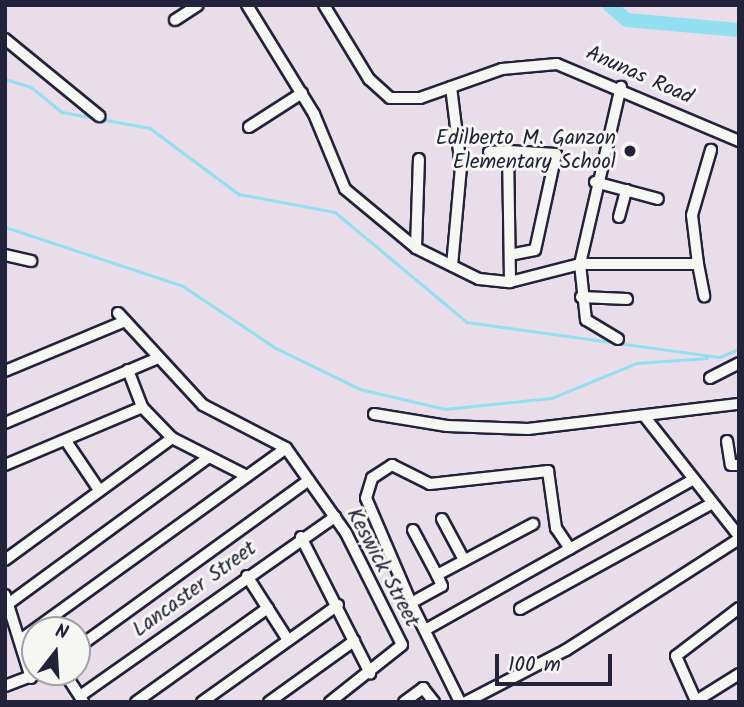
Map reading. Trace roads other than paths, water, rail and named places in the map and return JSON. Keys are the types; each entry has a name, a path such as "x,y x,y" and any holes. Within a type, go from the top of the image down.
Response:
{"street":[{"path":"175,20 198,5"},
{"path":"247,5 302,93 345,189 416,248 480,279 510,282 580,264 698,264"},
{"name":"Anunas Road","path":"324,5 383,95 404,101 502,69 548,63 621,87 739,141"},
{"path":"5,38 99,116"},
{"path":"451,87 461,167 452,266"},
{"path":"618,339 592,327 581,298 580,264 595,182 621,87"},
{"path":"249,127 302,93"},
{"path":"508,150 510,282"},
{"path":"489,152 508,150 556,154 535,250 510,255"},
{"path":"704,296 692,215 711,150"},
{"path":"416,248 419,159"},
{"path":"595,182 658,199"},
{"path":"619,217 626,190"},
{"path":"5,255 31,261"},
{"path":"581,298 627,299"},
{"name":"Keswick Street","path":"5,371 121,318 204,405 286,447 335,517 402,645 370,673"},
{"path":"5,423 158,358"},
{"path":"710,378 739,363"},
{"path":"128,370 142,407 172,438 247,476"},
{"path":"374,414 447,426 528,429 739,404"},
{"path":"5,465 142,407"},
{"path":"570,549 556,528 548,471 430,484 392,465 372,478 366,498 411,603 463,702 566,650 739,537 709,505 645,417"},
{"path":"5,560 172,438"},
{"path":"66,440 99,490"},
{"path":"727,441 731,465 739,465"},
{"path":"209,457 7,599 20,640 286,447"},
{"path":"91,638 309,480"},
{"path":"425,630 691,481"},
{"path":"520,609 709,505"},
{"name":"Lancaster Street","path":"82,699 301,537 335,517"},
{"path":"442,519 464,560"},
{"path":"437,575 533,524"},
{"path":"411,603 442,586 413,530"},
{"path":"301,537 338,605 370,673 330,702"},
{"path":"247,576 288,640"},
{"path":"202,702 338,605"},
{"path":"136,702 268,608"},
{"path":"739,608 676,656 695,701 739,674"},
{"path":"269,702 354,641"},
{"path":"404,702 423,688 434,702"}],"waterway":[{"path":"536,5 541,5"},
{"path":"609,5 627,20 739,30"},
{"path":"5,79 31,87 62,112 150,128 239,194 335,212 467,322 720,357"},
{"path":"5,227 183,286 276,348 360,389 445,409 552,398 637,363 707,358"},
{"path":"720,357 739,349"}],"place":[{"name":"Edilberto M. Ganzon Elementary School","path":"630,151"}]}
